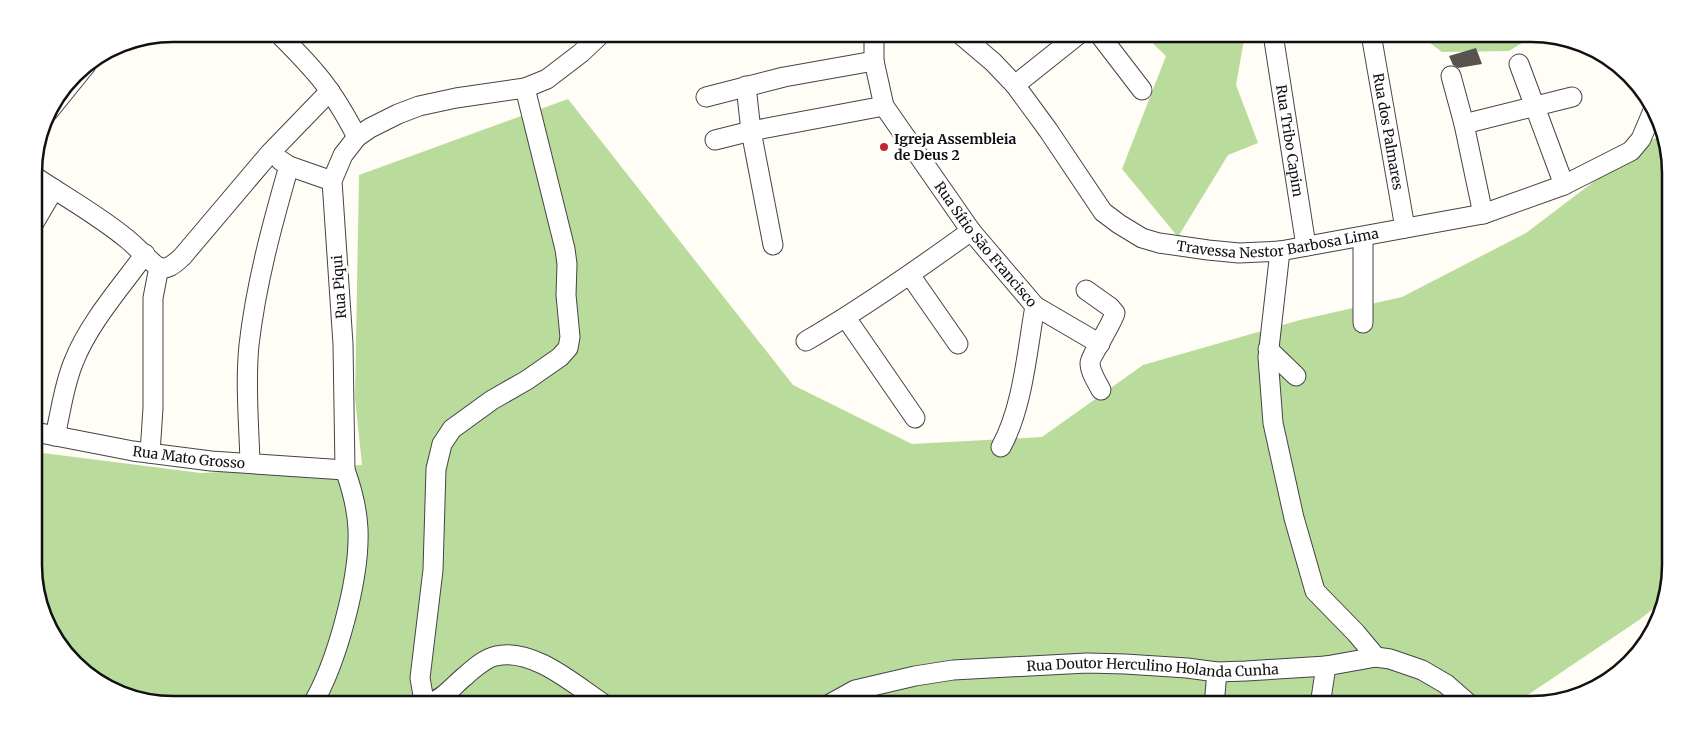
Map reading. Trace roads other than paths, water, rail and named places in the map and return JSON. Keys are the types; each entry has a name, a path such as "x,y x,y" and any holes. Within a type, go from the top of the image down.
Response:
{"street":[{"path":"287,42 330,91 343,110 357,137"},
{"name":"Rua Piqui","path":"316,696 328,670 345,621 358,559 358,528 355,506 352,489 345,470 343,344 332,181 343,155 357,137 370,128 418,106 524,88 547,79 562,69 592,42"},
{"name":"Rua Sítio São Francisco","path":"874,42 874,60 884,106 971,230 1035,306 1100,344"},
{"name":"Travessa Nestor Barbosa Lima","path":"969,42 993,62 1015,85 1103,212 1142,238 1158,243 1208,250 1239,253 1280,251 1483,214 1564,185 1632,151 1641,139 1650,119"},
{"path":"1015,85 1069,42"},
{"path":"1105,42 1142,90"},
{"name":"Rua Tribo Capim","path":"1274,42 1306,246"},
{"name":"Rua dos Palmares","path":"1373,42 1405,228"},
{"path":"706,97 811,71 874,60"},
{"path":"1519,64 1564,185"},
{"path":"1451,76 1464,124 1483,214"},
{"path":"746,86 751,131 773,244"},
{"path":"423,696 420,678 433,570 436,469 442,444 452,429 492,400 527,380 560,357 568,348 570,337 566,295 567,264 565,249 524,88"},
{"path":"43,182 110,226 159,267 167,268 182,257 270,153 330,91"},
{"path":"1464,124 1572,97"},
{"path":"715,140 751,131 884,106"},
{"path":"270,153 289,166 332,181"},
{"path":"250,463 247,386 250,339 258,285 289,166"},
{"path":"43,208 54,189"},
{"path":"806,341 846,318 910,275 971,230"},
{"path":"1363,237 1363,323"},
{"path":"1280,251 1268,348 1273,422 1294,518 1310,580 1315,591 1356,632 1376,657"},
{"path":"56,436 74,360 104,309 145,254"},
{"path":"150,453 153,408 154,298 159,267"},
{"path":"910,275 958,344"},
{"path":"1086,290 1114,311 1114,315 1100,344 1090,360 1101,390"},
{"path":"1001,447 1010,431 1016,413 1035,306"},
{"path":"846,318 915,418"},
{"path":"1268,348 1296,376"},
{"name":"Rua Mato Grosso","path":"42,433 150,453 211,461 345,470"},
{"path":"442,696 469,672 494,656 510,654 523,656 544,665 591,696"},
{"name":"Rua Doutor Herculino Holanda Cunha","path":"844,696 855,690 915,676 953,670 1087,663 1178,667 1217,672 1285,670 1326,666 1376,657 1390,659 1422,670 1446,684 1460,696"},
{"path":"1321,696 1326,666"},
{"path":"1215,696 1217,672"}],"place":[{"name":"Igreja Assembleia de Deus 2","path":"884,147"}]}
